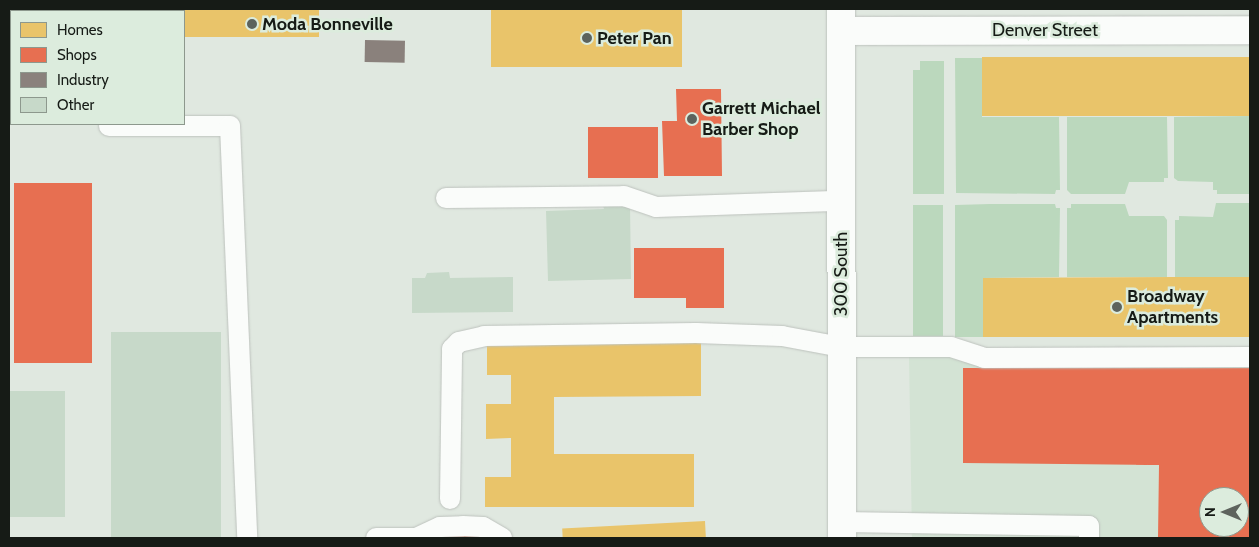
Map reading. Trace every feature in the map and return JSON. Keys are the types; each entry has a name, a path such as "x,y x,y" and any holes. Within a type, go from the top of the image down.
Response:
{"street":[{"name":"Denver Street","path":"841,20 1250,30"},
{"name":"300 South","path":"841,20 842,530"}],"lane":[{"path":"109,126 230,126 247,538"},
{"path":"446,198 624,196 656,207 841,201"},
{"path":"450,499 450,362 452,349 459,342 505,333 696,333 782,336 841,347 951,347 984,358 1250,357"},
{"path":"376,538 416,538 440,527 463,526 483,527 502,538"},
{"path":"842,530 1090,526 1089,538"}],"shaded area":[{"path":"1250,354 1250,538 912,538 909,357"}],"green space":[{"path":"955,58 982,58 982,117 1059,117 1060,190 1056,190 1055,194 956,193"},
{"path":"920,61 944,61 944,194 913,194 913,70 920,70"},
{"path":"1250,116 1250,194 1217,194 1217,190 1213,190 1213,182 1178,181 1174,178 1174,117"},
{"path":"1067,117 1167,117 1168,178 1164,178 1164,182 1129,182 1125,194 1071,194 1067,190"},
{"path":"1216,203 1250,203 1250,277 1175,277 1175,220 1179,220 1179,216 1213,217"},
{"path":"1055,204 1056,208 1060,208 1059,277 984,278 983,337 955,337 955,205"},
{"path":"1071,204 1125,204 1129,216 1164,216 1167,220 1167,277 1067,277 1067,208 1071,208"},
{"path":"913,205 943,205 943,336 913,336"}],"building: Homes":[{"name":"Moda Bonneville","path":"111,9 319,9 319,37 185,37 185,10"},
{"name":"Peter Pan","path":"491,9 682,9 682,67 491,67"},
{"path":"982,57 1250,57 1250,116 982,116"},
{"name":"Broadway Apartments","path":"1250,277 1250,337 983,337 983,278"},
{"path":"513,338 701,338 701,396 554,397 554,454 694,454 694,507 485,507 485,477 511,477 511,438 486,439 486,404 511,404 511,375 487,375 487,346 513,346"},
{"path":"705,521 706,538 563,538 562,528"}],"building: Shops":[{"path":"676,89 721,89 722,176 664,176 662,121 677,121"},
{"path":"588,127 658,127 658,178 588,178"},
{"path":"14,183 92,183 92,363 14,363"},
{"path":"634,248 724,248 724,308 686,308 686,298 634,298"},
{"path":"963,368 1250,368 1250,538 1158,538 1159,465 963,463"},
{"path":"444,534 484,534 484,538 444,538"}],"building: Industry":[{"path":"365,40 405,41 405,63 365,62"}],"building: Other":[{"path":"9,9 44,9 10,10 9,41"},
{"path":"630,204 631,279 548,281 546,211 604,209 603,205"},
{"path":"449,272 450,278 513,277 513,312 412,313 412,278 425,278 427,273"},
{"path":"111,332 221,332 221,538 111,538"},
{"path":"9,391 65,391 65,517 9,517"}],"place":[{"name":"Moda Bonneville","path":"252,24"},
{"name":"Peter Pan","path":"587,38"},
{"name":"Garrett Michael Barber Shop","path":"692,119"},
{"name":"Broadway Apartments","path":"1117,307"}]}
